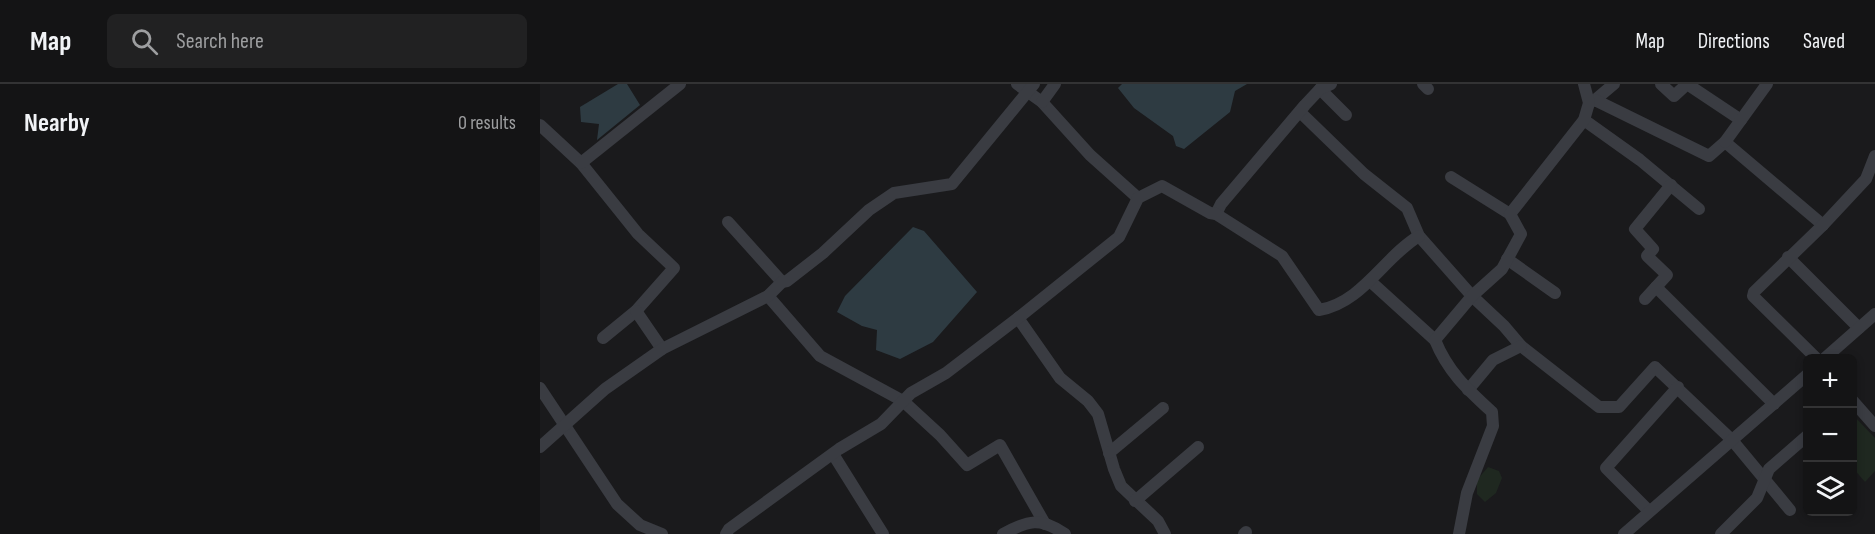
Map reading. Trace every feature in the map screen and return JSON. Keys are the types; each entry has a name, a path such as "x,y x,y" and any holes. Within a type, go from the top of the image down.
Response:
{"street":[{"path":"581,163 680,84"},
{"path":"1017,84 1031,89 1089,155 1138,198"},
{"path":"1042,102 1055,84"},
{"path":"1584,84 1592,102 1709,156 1725,142 1767,84"},
{"path":"1510,214 1584,120 1592,102 1614,84"},
{"path":"1661,84 1674,96 1687,84 1741,120"},
{"path":"1216,214 1221,204 1300,112 1326,87 1347,115"},
{"path":"540,447 605,389 662,349 768,296 782,282 787,281 823,253 869,210 894,193 952,183 1031,89"},
{"path":"1300,112 1364,174 1407,208 1419,236 1472,296 1504,326 1521,346 1599,407 1619,407 1655,367 1732,440 1790,510"},
{"path":"1584,120 1671,185 1699,209"},
{"path":"540,125 581,163 638,234 674,268 636,311 603,338"},
{"path":"1725,142 1823,225"},
{"path":"1812,354 1753,296 1754,292 1788,257 1870,183 1875,156"},
{"path":"1435,340 1472,296 1502,269 1521,234 1510,214 1451,177"},
{"path":"1645,299 1667,275 1647,256 1653,249 1635,229 1671,185"},
{"path":"726,534 729,529 833,454 881,424 911,393 946,373 1018,318 1119,237 1138,198 1162,186 1210,213 1216,214 1282,256 1319,310 1332,308 1371,281 1408,243 1419,236"},
{"path":"728,222 782,282"},
{"path":"1788,257 1859,328"},
{"path":"1507,259 1555,293"},
{"path":"1371,281 1435,340 1454,375 1492,412 1493,426 1467,493 1459,534"},
{"path":"1656,287 1774,404"},
{"path":"768,296 820,356 903,401 940,435 967,465 1000,445 1044,524"},
{"path":"636,311 662,349"},
{"path":"1830,354 1875,314"},
{"path":"1018,318 1060,378 1088,401 1098,414 1121,486 1158,521 1165,534"},
{"path":"1468,390 1493,360 1521,346"},
{"path":"1624,534 1803,379"},
{"path":"1649,511 1606,468 1678,387"},
{"path":"540,388 566,424 571,437 637,530 662,534"},
{"path":"1857,406 1875,426"},
{"path":"1109,453 1163,408"},
{"path":"1721,534 1757,498 1766,481 1769,469 1803,439"},
{"path":"1135,501 1198,447"},
{"path":"833,454 883,534"},
{"path":"1004,534 1033,521 1052,525 1065,534"}],"shaded area":[{"path":"618,84 627,84 640,105 597,140 599,124 581,122 580,107"},
{"path":"1122,84 1247,84 1235,91 1230,112 1184,149 1176,146 1173,136 1134,108 1118,88"},
{"path":"913,227 924,231 977,292 933,342 900,359 876,350 877,330 862,326 837,312 845,296"},
{"path":"1857,419 1875,438 1875,471 1865,482 1857,473"},
{"path":"1488,467 1499,471 1502,478 1496,493 1485,502 1477,494 1477,480"}]}
